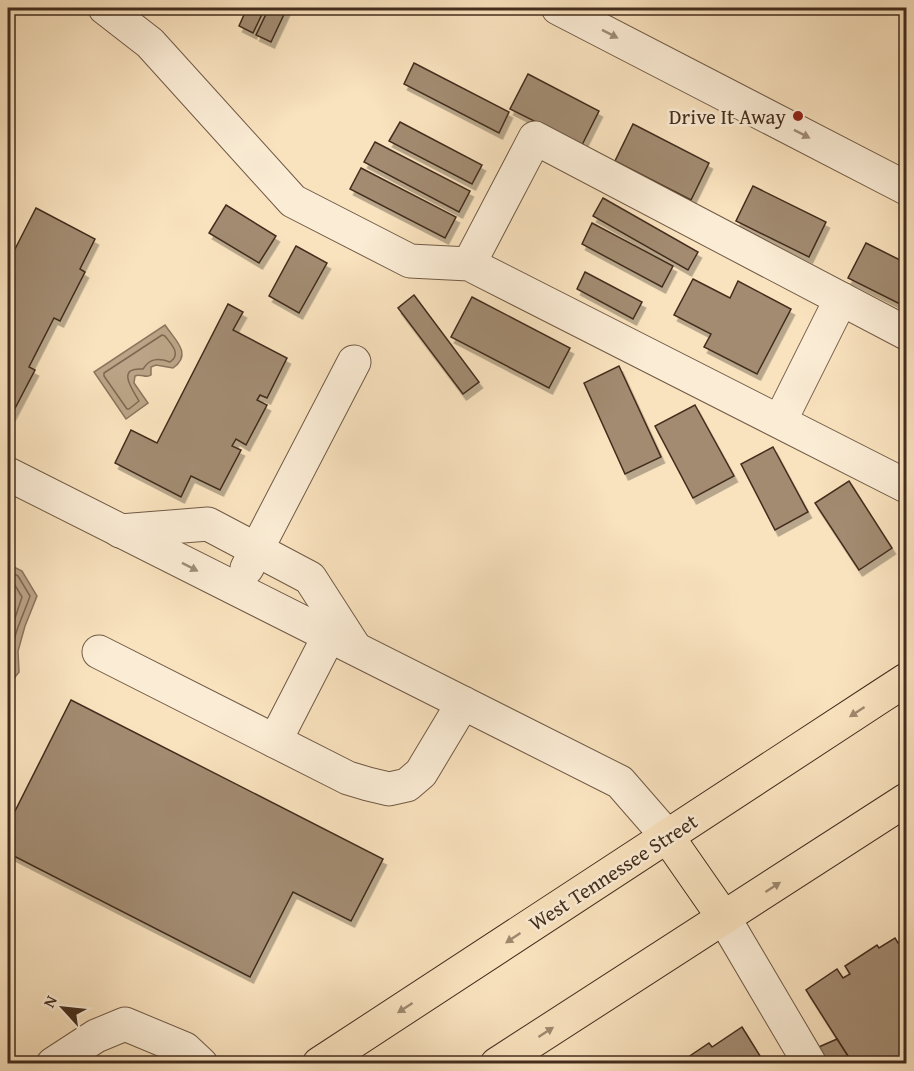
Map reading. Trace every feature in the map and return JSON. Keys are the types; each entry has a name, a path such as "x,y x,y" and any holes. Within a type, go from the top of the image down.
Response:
{"main road":[{"name":"West Tennessee Street","path":"319,1064 906,680"},
{"path":"497,1064 906,800"},
{"path":"667,836 724,918"}],"lane":[{"path":"105,8 150,43 293,201 410,261 469,264 906,486"},
{"path":"558,8 906,189"},
{"path":"469,264 535,138 906,333"},
{"path":"780,422 841,299"},
{"path":"247,568 354,362"},
{"path":"8,474 119,531 247,568 310,578 338,631"},
{"path":"119,531 208,524 247,568 338,631 463,703 620,782 667,836"},
{"path":"275,741 338,631"},
{"path":"99,652 348,778 389,789 407,785 421,773 463,703"},
{"path":"724,918 810,1064"},
{"path":"65,1060 96,1036 125,1024 185,1049 201,1064"}],"water":[{"path":"165,325 180,347 182,357 173,368 156,365 151,367 151,375 135,376 134,383 148,403 126,419 94,372"},
{"path":"8,564 22,571 37,596 18,651 19,672 8,686"}],"building":[{"path":"247,8 265,8 253,33 239,26"},
{"path":"269,8 287,8 271,42 256,35"},
{"path":"414,63 509,112 499,133 404,84"},
{"path":"528,74 599,111 582,145 510,109"},
{"path":"400,122 482,165 472,184 389,141"},
{"path":"633,124 709,163 691,200 615,161"},
{"path":"375,142 470,191 459,212 364,162"},
{"path":"361,168 456,217 445,238 350,189"},
{"path":"753,186 826,222 809,257 736,221"},
{"path":"603,198 698,252 688,270 593,216"},
{"path":"226,205 276,236 259,263 209,233"},
{"path":"36,208 95,239 80,269 85,272 60,321 54,318 29,367 35,370 11,416 8,414 8,255 11,247 15,249"},
{"path":"592,223 673,266 662,287 582,244"},
{"path":"866,243 906,263 906,307 848,278"},
{"path":"296,246 327,263 299,313 269,296"},
{"path":"585,272 642,302 633,319 577,289"},
{"path":"693,279 730,298 738,281 791,309 757,374 704,347 711,334 674,315"},
{"path":"414,295 479,382 463,394 398,308"},
{"path":"472,297 570,348 549,388 451,337"},
{"path":"228,304 243,312 233,330 287,358 267,398 260,395 257,400 267,405 246,445 236,439 232,446 241,450 220,490 191,476 181,497 115,463 131,430 157,443"},
{"path":"619,366 661,457 625,474 584,383"},
{"path":"695,405 734,476 693,498 655,426"},
{"path":"773,447 808,512 775,530 741,464"},
{"path":"849,481 892,548 859,570 815,503"},
{"path":"71,700 383,859 351,921 293,892 250,977 8,853 8,825"},
{"path":"906,937 906,1064 853,1064 806,990 837,969 843,978 850,974 845,966 877,945 879,948 895,938 898,943"},
{"path":"742,1027 765,1064 678,1064 709,1043 712,1047"},
{"path":"837,1039 853,1064 780,1064"}],"place":[{"name":"Drive It Away","path":"798,116"}]}
